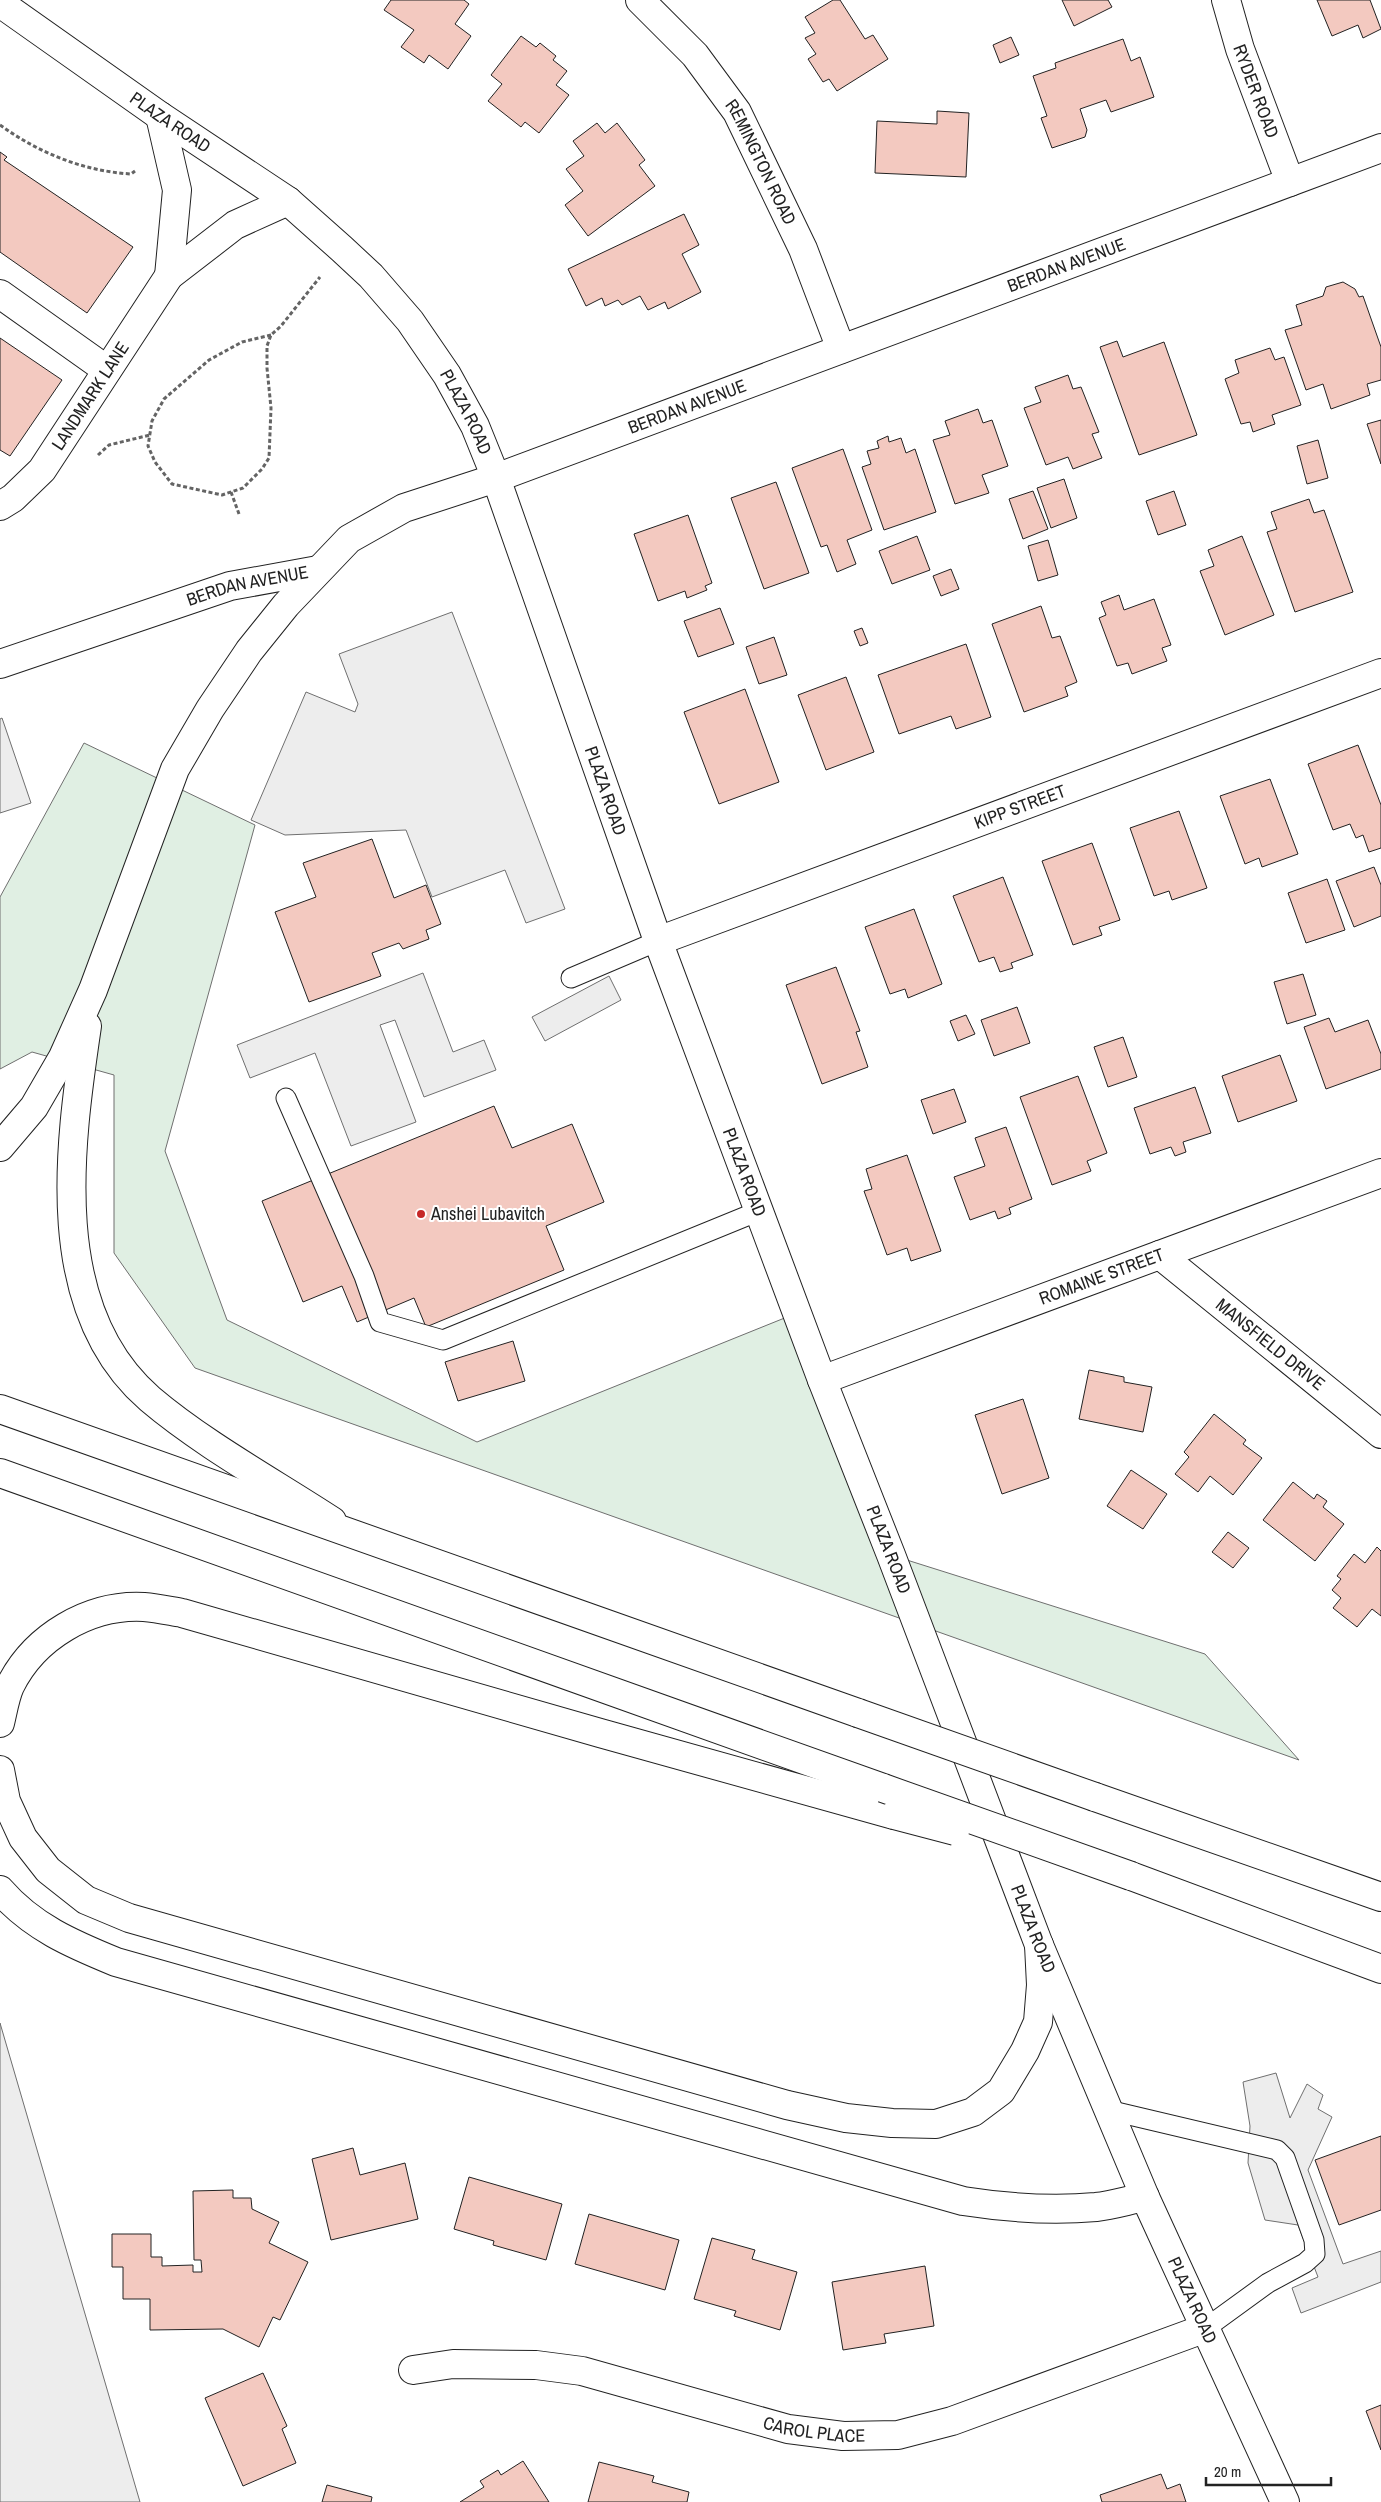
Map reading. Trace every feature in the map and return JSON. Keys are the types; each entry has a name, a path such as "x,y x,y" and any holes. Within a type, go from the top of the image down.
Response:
{"main road":[{"name":"REMINGTON ROAD","path":"640,0 695,55 738,112 803,249 841,349"},
{"name":"RYDER ROAD","path":"1226,0 1240,49 1290,182"},
{"name":"PLAZA ROAD","path":"0,4 160,116 288,201 371,276 410,321 448,376 475,426 496,478 658,941 822,1380 891,1554 1039,1945 1145,2197 1285,2502"},
{"name":"LANDMARK LANE","path":"160,116 178,190 169,276"},
{"name":"BERDAN AVENUE","path":"0,664 230,586 318,570 349,538 404,508 496,478 1381,148"},
{"name":"LANDMARK LANE","path":"0,506 13,498 42,470 169,276 235,226 288,201"},
{"path":"0,294 107,370"},
{"path":"0,1146 34,1107 63,1057 93,990 149,836 176,769 210,709 248,651 318,570"},
{"name":"KIPP STREET","path":"658,941 1381,673"},
{"path":"93,990 76,1121 72,1226 78,1270 93,1318 118,1363 149,1398 193,1431 352,1534"},
{"name":"ROMAINE STREET","path":"822,1380 1381,1173"},
{"name":"MANSFIELD DRIVE","path":"1160,1255 1381,1434"},
{"path":"0,1409 1381,1897"},
{"path":"0,1473 1131,1876 1381,1969"},
{"path":"0,1723 9,1687 32,1652 62,1628 102,1611 143,1607 182,1613 894,1815 1131,1876"},
{"path":"0,1770 6,1801 24,1838 48,1870 86,1900 129,1918 788,2106 846,2118 892,2123 936,2124 974,2112 1001,2091 1026,2051 1038,2022 1041,1985 1039,1945"},
{"path":"1095,1797 1381,1884"},
{"path":"0,1890 13,1905 60,1939 116,1962 963,2201 1006,2208 1049,2210 1097,2207 1145,2197"},
{"name":"CAROL PLACE","path":"413,2370 453,2364 536,2365 582,2372 788,2430 843,2436 898,2435 952,2421 1206,2328"}],"lane":[{"path":"571,978 658,941"},
{"path":"286,1098 364,1276 380,1322 443,1340 759,1211"},
{"path":"1108,2110 1277,2150 1285,2158 1314,2240 1315,2254 1305,2263 1268,2283 1206,2328"}],"path":[{"path":"0,125 56,158 116,173 132,174 140,167"},
{"path":"271,335 242,342 209,360 164,399 152,422 148,446 155,462 172,484 222,495 243,488 262,469 269,458 270,408 267,346 271,335 281,326 342,249"},
{"path":"230,492 239,514"}],"green space":[{"path":"84,743 255,825 165,1151 227,1320 477,1442 797,1313 891,1555 1205,1654 1299,1760 195,1368 114,1253 114,1075 32,1052 0,1069 0,897"}],"shaded area":[{"path":"452,612 565,909 526,923 505,870 432,897 406,830 285,835 251,820 306,692 355,712 358,704 339,654"},
{"path":"2,718 31,803 0,813 0,719"},
{"path":"423,973 453,1052 484,1040 496,1070 424,1097 395,1020 380,1025 416,1122 351,1146 315,1053 250,1078 237,1045"},
{"path":"609,976 621,1000 545,1041 532,1017"},
{"path":"0,2023 140,2502 0,2502"},
{"path":"1276,2073 1290,2118 1307,2084 1323,2095 1318,2109 1332,2117 1308,2170 1343,2264 1381,2251 1381,2282 1301,2313 1292,2288 1318,2277 1298,2225 1265,2220 1248,2163 1250,2126 1243,2082"}],"building":[{"path":"391,0 464,0 469,4 455,24 471,36 448,69 429,55 424,63 401,47 414,30 384,10"},
{"path":"833,0 840,0 865,39 873,35 888,59 837,91 829,79 823,82 808,59 816,54 805,38 815,33 805,17"},
{"path":"1062,0 1108,0 1112,7 1074,26"},
{"path":"1317,0 1370,0 1381,29 1363,38 1358,25 1332,36"},
{"path":"521,36 536,47 540,43 556,56 553,60 567,71 556,85 569,95 539,133 525,122 521,127 488,101 502,84 491,75"},
{"path":"1011,37 1019,55 1000,63 993,45"},
{"path":"1123,39 1131,61 1140,57 1154,97 1111,112 1106,100 1080,109 1087,130 1085,137 1052,148 1041,118 1047,116 1033,76 1056,68 1055,63"},
{"path":"937,111 969,113 966,177 875,173 877,121 937,124"},
{"path":"597,123 605,133 617,123 645,160 639,165 655,186 588,236 565,205 583,191 566,169 584,156 573,141"},
{"path":"0,152 7,157 4,160 133,247 87,313 0,252"},
{"path":"684,214 699,245 682,254 701,292 668,309 665,302 648,310 640,296 622,305 618,300 605,306 602,298 586,306 568,269"},
{"path":"1343,282 1355,289 1359,297 1363,296 1381,347 1381,380 1367,384 1370,395 1331,409 1323,384 1306,390 1285,330 1302,325 1296,305 1323,296 1326,287"},
{"path":"0,338 62,380 10,456 0,450"},
{"path":"1117,341 1123,357 1164,342 1197,435 1139,455 1100,347"},
{"path":"1270,348 1275,360 1284,357 1301,405 1272,415 1275,424 1253,432 1250,422 1241,424 1225,379 1239,373 1235,360"},
{"path":"1068,375 1073,389 1081,387 1099,432 1092,434 1102,458 1073,469 1068,457 1046,465 1024,408 1041,402 1035,387"},
{"path":"978,409 983,423 992,420 1008,466 982,475 989,493 955,504 933,440 950,435 945,421"},
{"path":"1381,420 1381,464 1367,424"},
{"path":"888,436 889,442 901,438 906,453 915,449 936,512 884,530 862,467 871,464 867,451 879,448 877,441"},
{"path":"1318,440 1328,478 1307,484 1297,446"},
{"path":"843,449 872,530 847,540 856,564 837,572 827,545 821,547 792,468"},
{"path":"1064,479 1077,518 1051,528 1037,488"},
{"path":"776,482 809,573 764,589 731,498"},
{"path":"1033,491 1048,529 1023,539 1009,499"},
{"path":"1174,491 1186,525 1158,535 1146,501"},
{"path":"1309,499 1314,513 1324,510 1353,592 1295,612 1267,532 1277,529 1271,512"},
{"path":"688,515 712,583 705,586 707,590 687,598 685,591 658,601 634,534"},
{"path":"917,536 930,570 892,584 879,551"},
{"path":"1242,536 1274,615 1225,635 1200,571 1214,566 1208,550"},
{"path":"1048,540 1058,575 1038,581 1028,546"},
{"path":"951,569 959,589 941,596 933,576"},
{"path":"1119,595 1124,610 1154,599 1171,645 1162,648 1167,661 1132,674 1128,663 1117,666 1099,618 1106,615 1101,602"},
{"path":"1041,606 1052,638 1060,636 1077,682 1065,687 1068,696 1024,712 992,624"},
{"path":"720,608 734,644 698,657 684,621"},
{"path":"862,628 868,643 860,646 854,631"},
{"path":"774,637 787,675 759,684 746,647"},
{"path":"966,644 991,717 956,729 951,716 899,734 878,675"},
{"path":"846,677 874,752 826,770 798,695"},
{"path":"745,689 779,782 719,804 684,712"},
{"path":"1358,745 1381,805 1381,848 1369,852 1363,835 1356,838 1350,824 1333,830 1308,764"},
{"path":"1270,779 1298,854 1262,867 1259,858 1245,864 1220,796"},
{"path":"1179,811 1207,888 1172,900 1169,891 1154,896 1130,828"},
{"path":"372,839 394,898 426,885 441,924 426,930 429,939 403,949 399,943 372,953 381,976 309,1002 275,912 316,897 303,863"},
{"path":"1092,843 1120,920 1099,927 1102,935 1073,945 1042,861"},
{"path":"1374,867 1381,885 1381,916 1354,927 1336,881"},
{"path":"1003,877 1033,955 1011,963 1013,968 1000,972 994,957 979,962 953,896"},
{"path":"1327,879 1345,930 1306,943 1288,893"},
{"path":"914,909 942,984 908,998 905,989 890,994 865,927"},
{"path":"836,967 860,1031 856,1032 868,1067 822,1084 786,985"},
{"path":"1303,974 1316,1015 1287,1024 1274,982"},
{"path":"1017,1007 1030,1043 994,1056 981,1020"},
{"path":"966,1015 975,1034 958,1041 950,1021"},
{"path":"1329,1018 1335,1032 1368,1020 1381,1054 1381,1069 1326,1089 1304,1027"},
{"path":"1123,1037 1137,1077 1108,1087 1094,1047"},
{"path":"1280,1055 1297,1101 1238,1122 1222,1076"},
{"path":"1078,1076 1107,1153 1087,1161 1091,1171 1052,1185 1020,1097"},
{"path":"1195,1087 1211,1133 1183,1142 1186,1152 1175,1156 1171,1147 1150,1154 1134,1108"},
{"path":"954,1089 966,1122 933,1134 921,1100"},
{"name":"Anshei Lubavitch","path":"494,1106 512,1148 572,1124 604,1202 546,1226 564,1270 426,1327 414,1298 357,1322 342,1286 303,1302 262,1201"},
{"path":"1006,1127 1032,1199 1009,1208 1011,1214 998,1219 995,1211 970,1220 954,1177 985,1166 975,1138"},
{"path":"907,1155 941,1251 911,1261 907,1248 887,1255 864,1191 872,1189 866,1169"},
{"path":"513,1341 525,1381 458,1401 445,1362"},
{"path":"1089,1370 1124,1377 1124,1382 1152,1387 1143,1432 1079,1419"},
{"path":"1023,1399 1049,1478 1002,1494 975,1415"},
{"path":"1214,1414 1246,1440 1243,1444 1262,1458 1233,1495 1210,1476 1198,1492 1175,1474 1189,1457 1184,1452"},
{"path":"1131,1470 1167,1494 1143,1529 1107,1506"},
{"path":"1293,1482 1314,1499 1317,1494 1327,1501 1323,1507 1344,1524 1315,1561 1263,1520"},
{"path":"1228,1532 1249,1548 1233,1568 1212,1552"},
{"path":"1377,1547 1381,1551 1381,1616 1372,1609 1357,1627 1333,1608 1341,1598 1332,1590 1341,1579 1337,1576 1354,1554 1365,1563"},
{"path":"1381,2136 1381,2210 1339,2225 1315,2160"},
{"path":"353,2148 360,2175 405,2163 418,2219 331,2240 312,2159"},
{"path":"469,2177 562,2204 546,2260 493,2245 494,2241 454,2229"},
{"path":"233,2190 233,2198 251,2198 252,2209 279,2222 269,2243 308,2262 280,2320 273,2317 259,2347 223,2329 150,2330 150,2299 123,2299 123,2267 112,2267 112,2234 151,2234 151,2257 162,2257 162,2266 193,2265 193,2272 202,2272 201,2260 194,2260 193,2191"},
{"path":"589,2214 679,2240 665,2290 575,2264"},
{"path":"712,2238 755,2250 752,2259 797,2272 780,2330 734,2316 736,2311 694,2299"},
{"path":"925,2266 934,2326 884,2334 886,2343 843,2350 832,2282"},
{"path":"263,2373 287,2426 282,2429 296,2463 243,2486 205,2398"},
{"path":"1381,2405 1381,2450 1366,2411"},
{"path":"523,2461 549,2502 460,2502 484,2487 480,2481 498,2470 501,2475"},
{"path":"599,2462 654,2476 652,2482 689,2492 687,2502 588,2502"},
{"path":"1161,2474 1167,2489 1180,2484 1186,2502 1102,2502 1100,2495"},
{"path":"327,2485 372,2497 371,2502 322,2502"}],"place":[{"name":"Anshei Lubavitch","path":"421,1214"}]}
